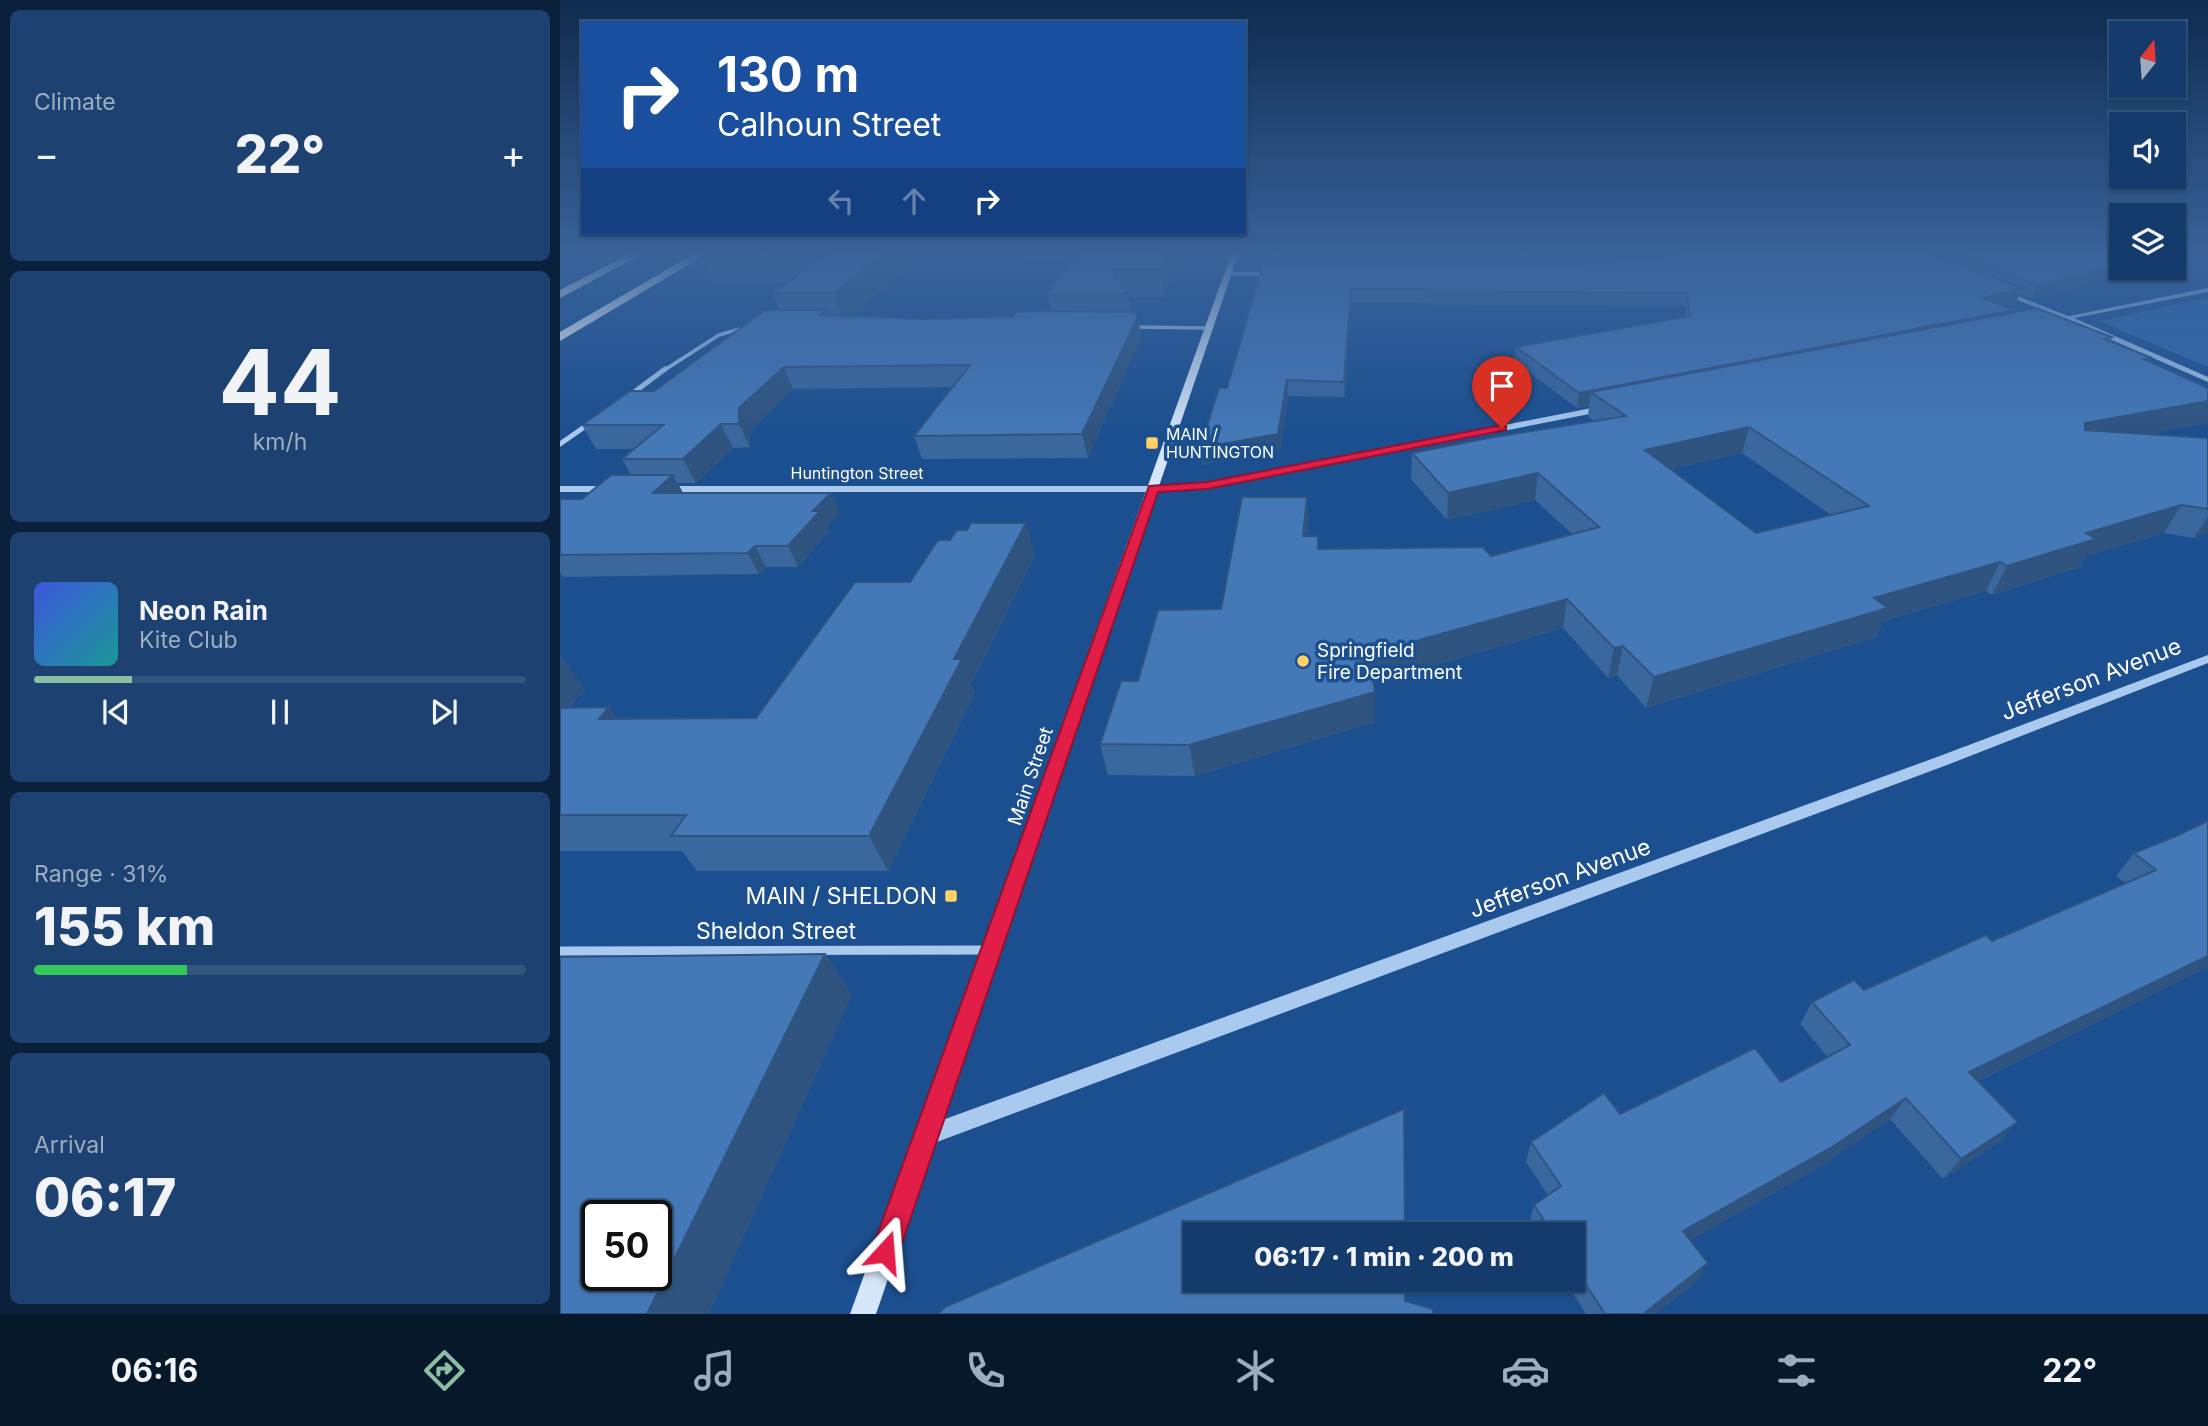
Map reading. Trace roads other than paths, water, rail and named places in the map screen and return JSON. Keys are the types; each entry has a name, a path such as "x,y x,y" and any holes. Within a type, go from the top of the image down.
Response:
{"highway":[{"path":"560,337 601,313"},
{"path":"560,346 607,313"}],"main road":[{"name":"Main Street","path":"863,1314 1215,313"}],"street":[{"path":"2056,313 2208,380"},
{"path":"2045,322 2091,313"},
{"path":"624,399 710,339 734,329 753,326"},
{"path":"1129,327 1210,328"},
{"name":"Huntington Street","path":"655,489 1153,489 1207,486 1611,407"},
{"path":"560,444 592,422"},
{"path":"560,489 615,489"},
{"name":"Jefferson Avenue","path":"926,1136 1942,761 2208,659"},
{"name":"Sheldon Street","path":"560,951 991,950"}],"place":[{"name":"MAIN / HUNTINGTON","path":"1152,443"},
{"name":"Springfield Fire Department","path":"1303,661"},
{"name":"MAIN / SHELDON","path":"951,896"}]}
